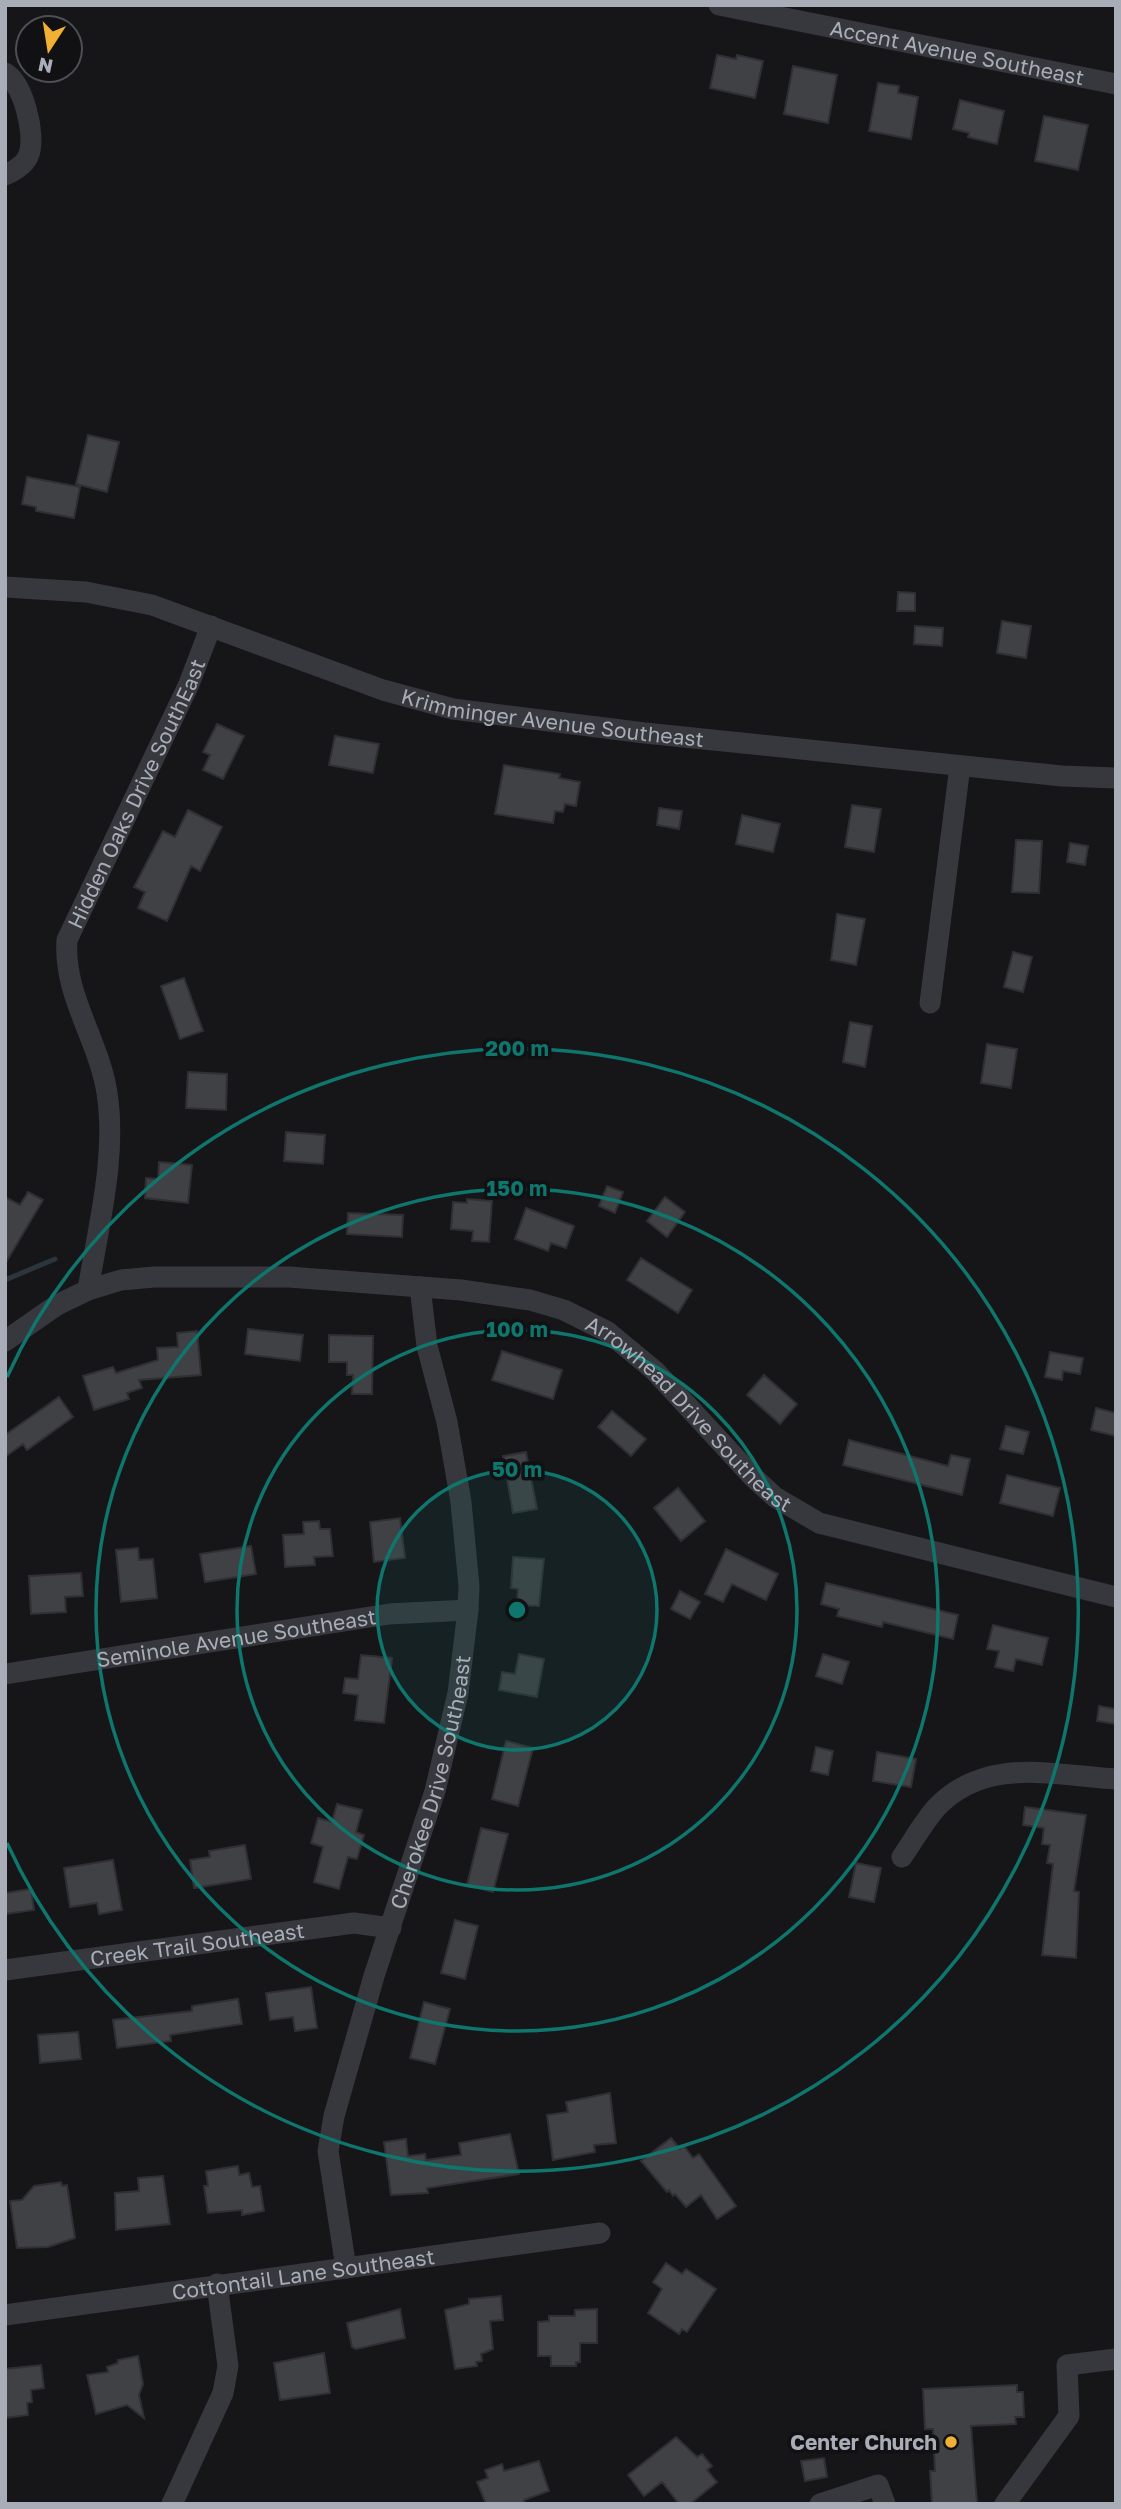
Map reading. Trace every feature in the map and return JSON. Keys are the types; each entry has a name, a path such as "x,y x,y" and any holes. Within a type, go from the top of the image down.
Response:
{"street":[{"name":"Accent Avenue Southeast","path":"719,5 1116,83"},
{"path":"5,73 19,86 30,135 29,155 15,171 5,175"},
{"name":"Krimminger Avenue Southeast","path":"5,587 32,586 152,605 383,690 453,709 645,733 960,766 1116,778"},
{"name":"Hidden Oaks Drive SouthEast","path":"88,1290 105,1185 110,1122 102,1066 68,977 67,940 189,684 211,626"},
{"path":"930,1003 960,766"},
{"name":"Arrowhead Drive Southeast","path":"5,1341 57,1306 88,1290 121,1280 154,1277 289,1277 420,1287 530,1300 564,1310 608,1332 655,1371 754,1478 775,1497 819,1523 1116,1597"},
{"name":"Cherokee Drive Southeast","path":"346,2268 328,2151 334,2116 435,1791 458,1693 468,1610 469,1586 461,1502 447,1422 427,1346 420,1287"},
{"name":"Seminole Avenue Southeast","path":"5,1674 389,1614 468,1610"},
{"path":"902,1857 937,1808 972,1779 1004,1773 1116,1779"},
{"name":"Creek Trail Southeast","path":"5,1970 354,1923 391,1928"},
{"name":"Cottontail Lane Southeast","path":"5,2315 600,2233"},
{"path":"172,2504 223,2393 229,2366 217,2284"},
{"path":"1004,2504 1069,2416 1067,2365 1116,2359"},
{"path":"821,2504 878,2485 885,2504"}],"building":[{"path":"717,55 736,59 737,55 763,61 755,98 710,88"},
{"path":"793,66 837,75 828,123 784,114"},
{"path":"878,83 899,86 898,93 918,97 911,139 869,131"},
{"path":"960,100 1004,111 997,144 968,137 969,133 953,129"},
{"path":"1044,116 1088,125 1078,170 1035,161"},
{"path":"88,435 119,442 107,492 76,484"},
{"path":"27,477 80,487 74,518 36,511 36,507 22,504"},
{"path":"898,592 915,593 915,611 897,611"},
{"path":"1002,621 1031,626 1026,658 997,653"},
{"path":"915,626 943,628 942,646 914,644"},
{"path":"217,724 244,736 223,779 203,770 210,755 203,752"},
{"path":"335,736 379,744 373,773 329,765"},
{"path":"504,765 560,774 559,778 580,782 576,806 565,804 563,812 555,811 553,823 495,814"},
{"path":"852,805 881,809 874,852 845,847"},
{"path":"659,808 682,811 679,829 657,825"},
{"path":"188,810 222,827 200,871 191,866 167,921 138,908 145,892 134,887 163,831 175,837"},
{"path":"742,815 780,824 773,852 736,844"},
{"path":"1016,840 1042,841 1039,893 1012,892"},
{"path":"1070,843 1088,846 1085,865 1067,862"},
{"path":"837,914 865,919 856,965 831,960"},
{"path":"1013,952 1032,957 1023,992 1004,987"},
{"path":"184,978 203,1031 180,1039 161,986"},
{"path":"850,1022 872,1026 865,1067 843,1062"},
{"path":"987,1044 1017,1049 1011,1088 981,1083"},
{"path":"188,1072 227,1074 226,1110 186,1108"},
{"path":"286,1132 325,1135 323,1164 284,1161"},
{"path":"159,1162 192,1165 188,1203 145,1198 146,1178 158,1179"},
{"path":"607,1186 623,1192 615,1213 599,1206"},
{"path":"28,1192 43,1200 5,1264 5,1197 20,1205"},
{"path":"665,1197 685,1212 667,1237 647,1221"},
{"path":"467,1199 492,1201 489,1242 472,1241 473,1231 451,1229 453,1202 467,1203"},
{"path":"526,1208 574,1226 566,1248 551,1243 548,1251 515,1239"},
{"path":"348,1213 403,1215 402,1237 347,1234"},
{"path":"641,1258 692,1290 678,1313 627,1280"},
{"path":"248,1329 303,1335 300,1361 245,1354"},
{"path":"197,1331 201,1375 139,1380 142,1388 127,1393 129,1399 94,1410 83,1376 113,1367 116,1373 158,1360 157,1348 178,1347 177,1333"},
{"path":"329,1335 373,1336 372,1394 352,1394 353,1375 347,1375 347,1362 329,1362"},
{"path":"502,1351 562,1370 553,1399 492,1380"},
{"path":"1050,1352 1083,1358 1080,1374 1063,1371 1062,1380 1045,1377"},
{"path":"764,1375 797,1404 780,1424 747,1395"},
{"path":"59,1397 73,1417 27,1450 23,1444 5,1457 5,1435"},
{"path":"1096,1408 1116,1413 1116,1436 1091,1430"},
{"path":"612,1411 646,1439 631,1456 598,1427"},
{"path":"1006,1426 1029,1432 1023,1454 1000,1449"},
{"path":"849,1440 948,1466 951,1455 970,1459 962,1495 843,1465"},
{"path":"526,1452 537,1509 513,1513 503,1456"},
{"path":"1007,1475 1060,1488 1053,1516 1000,1503"},
{"path":"678,1488 705,1521 681,1541 654,1508"},
{"path":"400,1518 405,1558 374,1562 370,1522"},
{"path":"319,1521 320,1529 330,1529 333,1556 314,1557 315,1565 285,1567 283,1535 304,1534 303,1522"},
{"path":"251,1546 256,1574 205,1582 200,1554"},
{"path":"138,1548 139,1560 153,1559 157,1598 121,1602 116,1550"},
{"path":"726,1549 778,1574 766,1600 732,1584 723,1602 705,1594"},
{"path":"513,1557 544,1559 539,1606 517,1605 518,1589 511,1588"},
{"path":"81,1573 83,1596 65,1597 66,1612 31,1614 29,1576"},
{"path":"826,1583 958,1615 953,1639 883,1622 882,1627 837,1616 839,1609 821,1604"},
{"path":"680,1591 700,1602 690,1619 671,1609"},
{"path":"993,1625 1048,1638 1042,1665 1016,1659 1013,1671 995,1667 999,1651 987,1649"},
{"path":"519,1654 544,1659 537,1697 499,1690 502,1672 515,1674"},
{"path":"823,1654 849,1662 842,1684 816,1676"},
{"path":"361,1655 392,1658 384,1723 355,1720 358,1695 343,1693 345,1678 358,1679"},
{"path":"1099,1706 1116,1709 1116,1724 1097,1721"},
{"path":"506,1741 533,1748 518,1806 492,1799"},
{"path":"816,1747 833,1751 828,1775 811,1771"},
{"path":"877,1752 916,1759 911,1787 873,1781"},
{"path":"337,1804 362,1810 356,1832 364,1835 357,1859 348,1857 339,1889 314,1882 323,1847 311,1843 318,1818 332,1822"},
{"path":"1025,1807 1086,1815 1074,1891 1079,1892 1076,1958 1042,1955 1053,1864 1047,1863 1050,1845 1042,1844 1044,1828 1023,1825"},
{"path":"481,1828 508,1834 493,1892 467,1885"},
{"path":"245,1845 251,1879 194,1888 190,1860 210,1857 209,1851"},
{"path":"113,1860 122,1910 99,1914 97,1903 70,1907 64,1868"},
{"path":"856,1863 881,1868 874,1902 849,1897"},
{"path":"31,1889 34,1910 5,1914 5,1893"},
{"path":"455,1920 478,1926 465,1979 441,1973"},
{"path":"311,1987 317,2028 295,2031 293,2017 270,2020 266,1993"},
{"path":"238,1999 242,2024 170,2035 171,2041 117,2048 113,2020 192,2011 192,2006"},
{"path":"424,2002 450,2009 435,2064 410,2058"},
{"path":"78,2032 81,2059 40,2063 38,2035"},
{"path":"610,2093 616,2143 594,2145 595,2152 553,2160 547,2115 568,2112 566,2102"},
{"path":"510,2134 519,2174 427,2188 428,2193 391,2195 384,2142 406,2139 408,2156 425,2154 426,2160 461,2155 459,2143"},
{"path":"671,2138 680,2149 684,2146 693,2158 699,2154 736,2206 717,2219 701,2195 686,2207 675,2194 673,2196 669,2190 667,2192 641,2161"},
{"path":"238,2166 239,2175 249,2173 252,2187 260,2186 264,2211 242,2215 242,2210 208,2213 204,2186 208,2186 206,2171"},
{"path":"163,2176 170,2224 116,2230 115,2193 139,2191 138,2178"},
{"path":"61,2182 62,2186 67,2185 75,2238 48,2247 17,2248 10,2201 22,2200 34,2186"},
{"path":"666,2263 682,2274 686,2269 716,2289 687,2332 682,2329 679,2334 648,2313 662,2289 653,2282"},
{"path":"501,2296 503,2320 490,2321 493,2349 481,2354 482,2361 476,2362 477,2366 455,2369 445,2310 469,2304 469,2299"},
{"path":"400,2309 405,2338 356,2349 352,2347 347,2323"},
{"path":"597,2309 597,2343 580,2343 580,2362 576,2362 576,2366 551,2366 551,2356 538,2356 538,2322 549,2321 549,2316 575,2316 575,2310"},
{"path":"324,2353 330,2393 280,2400 274,2363"},
{"path":"138,2356 143,2384 139,2395 144,2418 127,2405 96,2414 87,2375 108,2372 107,2367 118,2363 118,2360"},
{"path":"41,2365 44,2388 31,2390 32,2402 27,2403 28,2415 5,2418 5,2369"},
{"name":"Center Church","path":"1017,2385 1017,2392 1023,2392 1024,2417 1015,2417 1016,2424 971,2426 977,2503 932,2504 930,2471 935,2471 933,2429 925,2429 923,2389"},
{"path":"676,2437 697,2457 702,2454 712,2466 707,2470 717,2482 690,2504 679,2504 662,2482 644,2496 628,2475"},
{"path":"824,2458 827,2477 805,2481 801,2461"},
{"path":"539,2461 549,2491 524,2500 525,2504 486,2504 477,2482 488,2478 485,2470 502,2464 504,2471"}],"waterway":[{"path":"5,1280 55,1259"}],"place":[{"name":"Center Church","path":"951,2442"}]}
